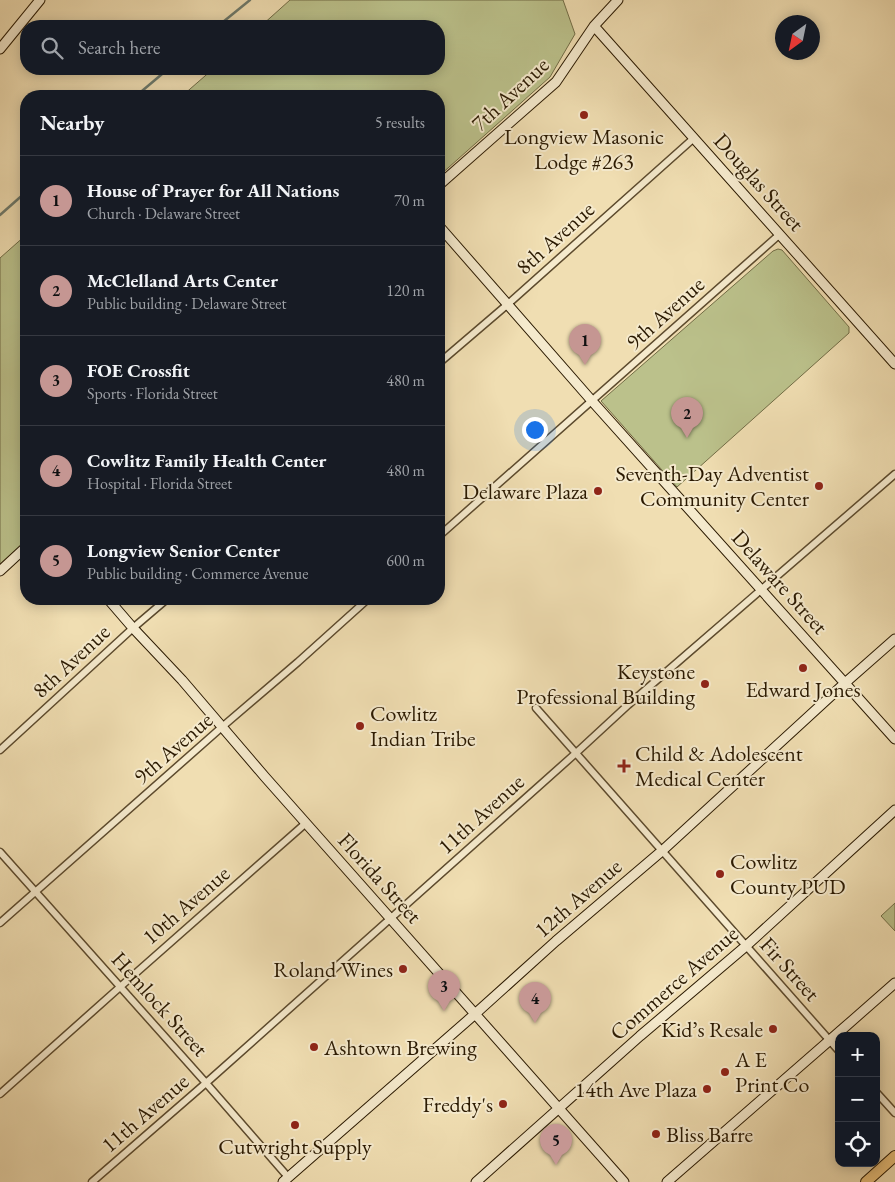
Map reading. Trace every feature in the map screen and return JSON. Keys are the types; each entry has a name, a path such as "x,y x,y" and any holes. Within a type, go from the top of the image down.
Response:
{"main road":[{"path":"866,1182 895,1156"}],"street":[{"path":"24,20 40,0"},
{"name":"7th Avenue","path":"445,180 556,82 594,26 618,0"},
{"path":"0,49 20,24"},
{"name":"Douglas Street","path":"594,26 895,364"},
{"name":"8th Avenue","path":"445,359 694,138"},
{"name":"Delaware Street","path":"445,233 592,401 895,739"},
{"name":"9th Avenue","path":"445,531 780,234"},
{"name":"11th Avenue","path":"92,1182 206,1083 623,709 895,474"},
{"path":"0,571 20,553"},
{"name":"Florida Street","path":"113,605 182,680 624,1182"},
{"name":"8th Avenue","path":"0,750 160,605"},
{"name":"9th Avenue","path":"0,923 361,605"},
{"name":"12th Avenue","path":"287,1180 556,941 663,850 845,683 895,640"},
{"name":"Fir Street","path":"536,708 835,1047"},
{"name":"Commerce Avenue","path":"476,1182 640,1036 746,946 895,810"},
{"name":"10th Avenue","path":"0,1094 306,823"},
{"name":"Hemlock Street","path":"0,852 206,1083 287,1180"},
{"path":"668,1182 895,983"},
{"path":"880,1096 895,1113"}],"green space":[{"path":"290,0 563,0 575,34 550,77 445,171 445,90 189,90 206,75 445,75 445,20 268,20"},
{"path":"20,240 20,548 0,566 0,258"},
{"path":"782,250 849,327 849,333 677,487 601,401 773,251"},
{"path":"895,903 895,931 881,916"}],"waterway":[{"path":"225,20 250,0"},
{"path":"143,90 161,75"},
{"path":"0,215 20,197"}],"place":[{"name":"Longview Masonic Lodge #263","path":"584,115"},
{"name":"House of Prayer for All Nations","path":"585,365"},
{"name":"McClelland Arts Center","path":"687,438"},
{"name":"Seventh-Day Adventist Community Center","path":"819,486"},
{"name":"Delaware Plaza","path":"598,491"},
{"name":"Edward Jones","path":"803,668"},
{"name":"Keystone Professional Building","path":"705,684"},
{"name":"Cowlitz Indian Tribe","path":"360,726"},
{"name":"Child & Adolescent Medical Center","path":"624,766"},
{"name":"Cowlitz County PUD","path":"720,874"},
{"name":"Roland Wines","path":"403,969"},
{"name":"FOE Crossfit","path":"444,1011"},
{"name":"Cowlitz Family Health Center","path":"535,1023"},
{"name":"Kid’s Resale","path":"773,1029"},
{"name":"Ashtown Brewing","path":"314,1047"},
{"name":"A E Print Co","path":"725,1072"},
{"name":"14th Ave Plaza","path":"707,1089"},
{"name":"Freddy's","path":"503,1104"},
{"name":"Cutwright Supply","path":"295,1125"},
{"name":"Bliss Barre","path":"656,1134"},
{"name":"Longview Senior Center","path":"556,1165"}]}
